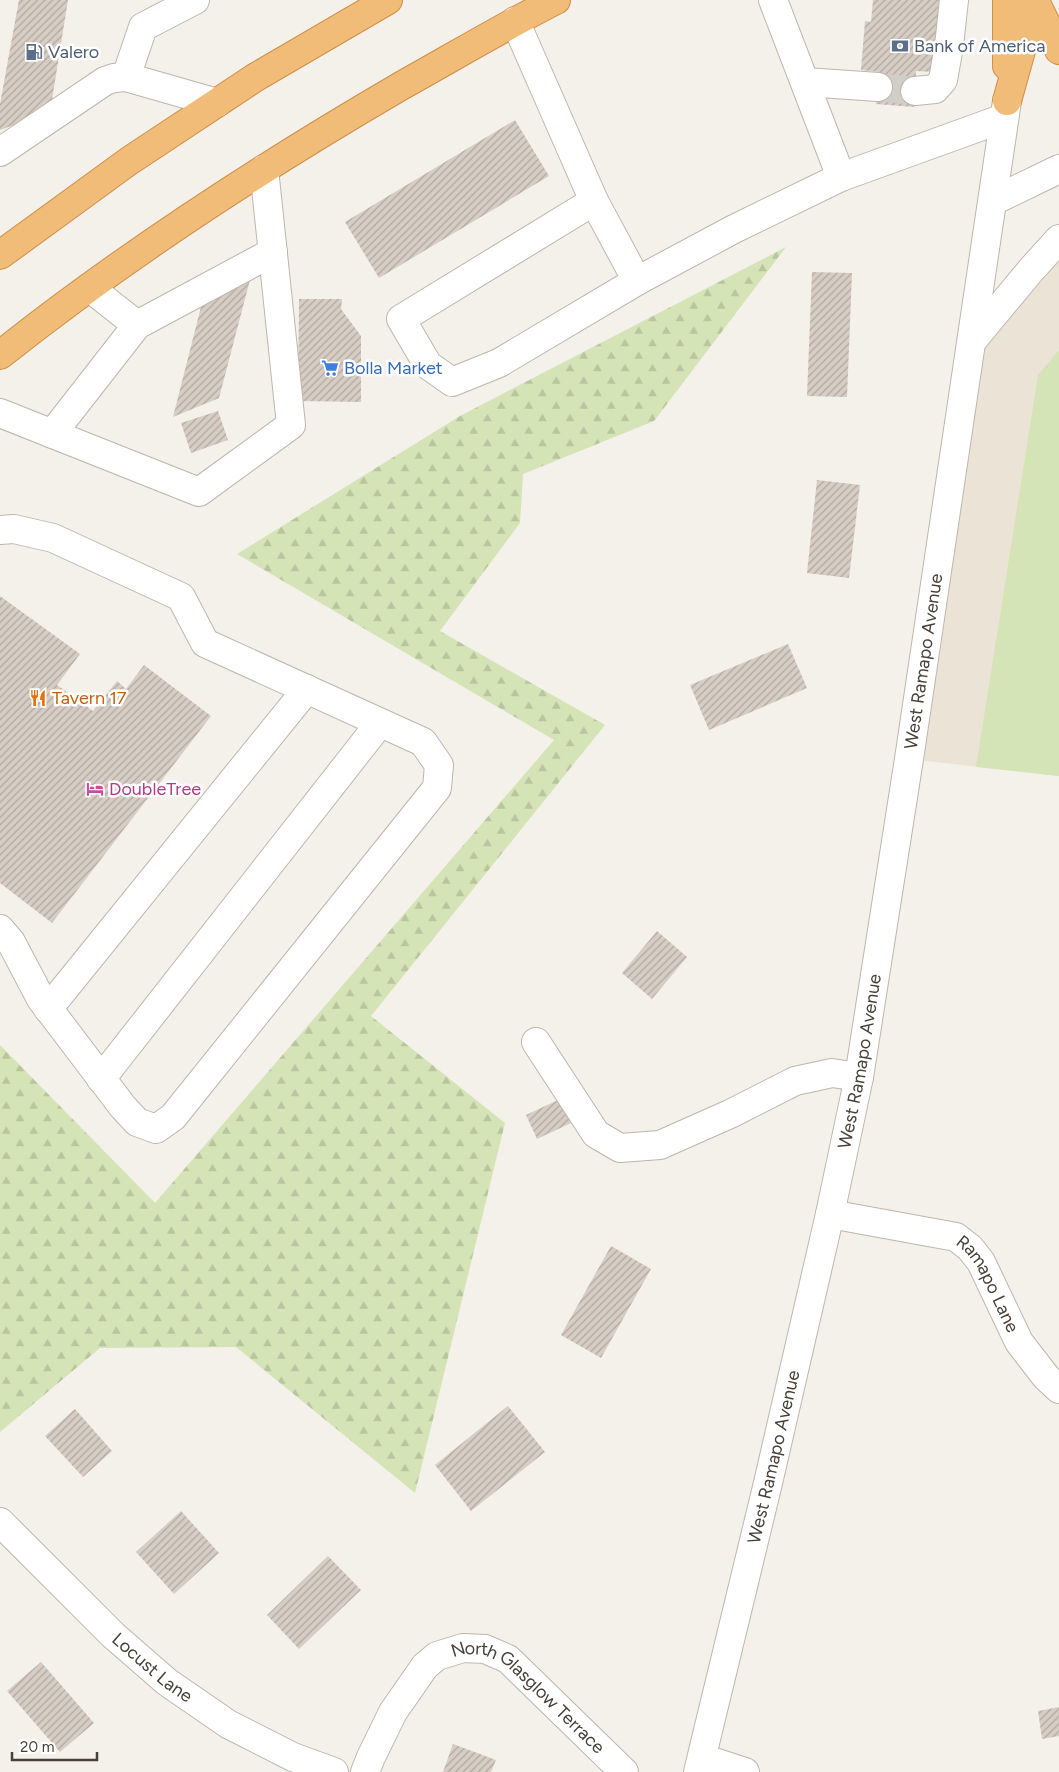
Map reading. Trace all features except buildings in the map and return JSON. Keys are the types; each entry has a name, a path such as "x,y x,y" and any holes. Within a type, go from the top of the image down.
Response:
{"highway":[{"path":"0,255 130,161 256,77 388,0"},
{"path":"0,355 170,231 264,169 338,123 515,21 556,0"},
{"path":"1006,0 1006,110"},
{"path":"1006,110 1035,0"},
{"path":"1035,0 1059,50"}],"street":[{"path":"126,78 143,27 195,0"},
{"path":"915,90 935,89 943,80 954,0"},
{"path":"780,2 805,82 841,177"},
{"path":"515,21 594,201 637,281"},
{"path":"0,152 105,81 114,78 126,78 217,103"},
{"path":"805,82 878,87"},
{"path":"594,201 401,319 428,365 452,382 499,363 637,281 734,229 841,177 1006,110"},
{"name":"West Ramapo Avenue","path":"700,1765 768,1483 830,1214 859,1077 909,759 1006,110"},
{"path":"993,201 1059,168"},
{"path":"0,413 199,492 291,425 264,169"},
{"path":"972,341 1059,239"},
{"path":"52,434 137,325 273,252"},
{"path":"90,288 137,325"},
{"path":"0,530 14,529 53,538 181,597 205,643 423,742 439,764 437,788 173,1118 156,1129 137,1122 101,1079 41,999 11,942 0,929"},
{"path":"48,1009 307,689"},
{"path":"101,1079 380,722"},
{"path":"536,1042 596,1134 620,1148 660,1145 730,1114 795,1081 832,1073 859,1077"},
{"name":"Ramapo Lane","path":"830,1214 956,1238 970,1248 981,1262 1019,1342 1046,1377 1059,1389"},
{"name":"Locust Lane","path":"0,1522 112,1635 167,1682 228,1724 293,1757 334,1772"},
{"name":"North Glasglow Terrace","path":"365,1772 393,1712 425,1666 437,1656 463,1648 485,1649 508,1659 624,1772"},
{"path":"700,1765 745,1772"}],"shaded area":[{"path":"1059,239 1059,776 909,759 972,341"}],"green space":[{"path":"786,247 654,421 523,474 520,523 440,631 605,725 371,1016 505,1123 415,1493 236,1347 100,1348 0,1432 0,1045 155,1203 554,740 237,554 460,416"},
{"path":"1059,350 1059,776 976,767 1038,375"}],"tunnel":[{"path":"878,87 915,91"}],"place":[{"name":"Bank of America","path":"900,46"},
{"name":"Valero","path":"34,52"},
{"name":"Bolla Market","path":"330,368"},
{"name":"Tavern 17","path":"38,698"},
{"name":"DoubleTree","path":"95,789"}]}
